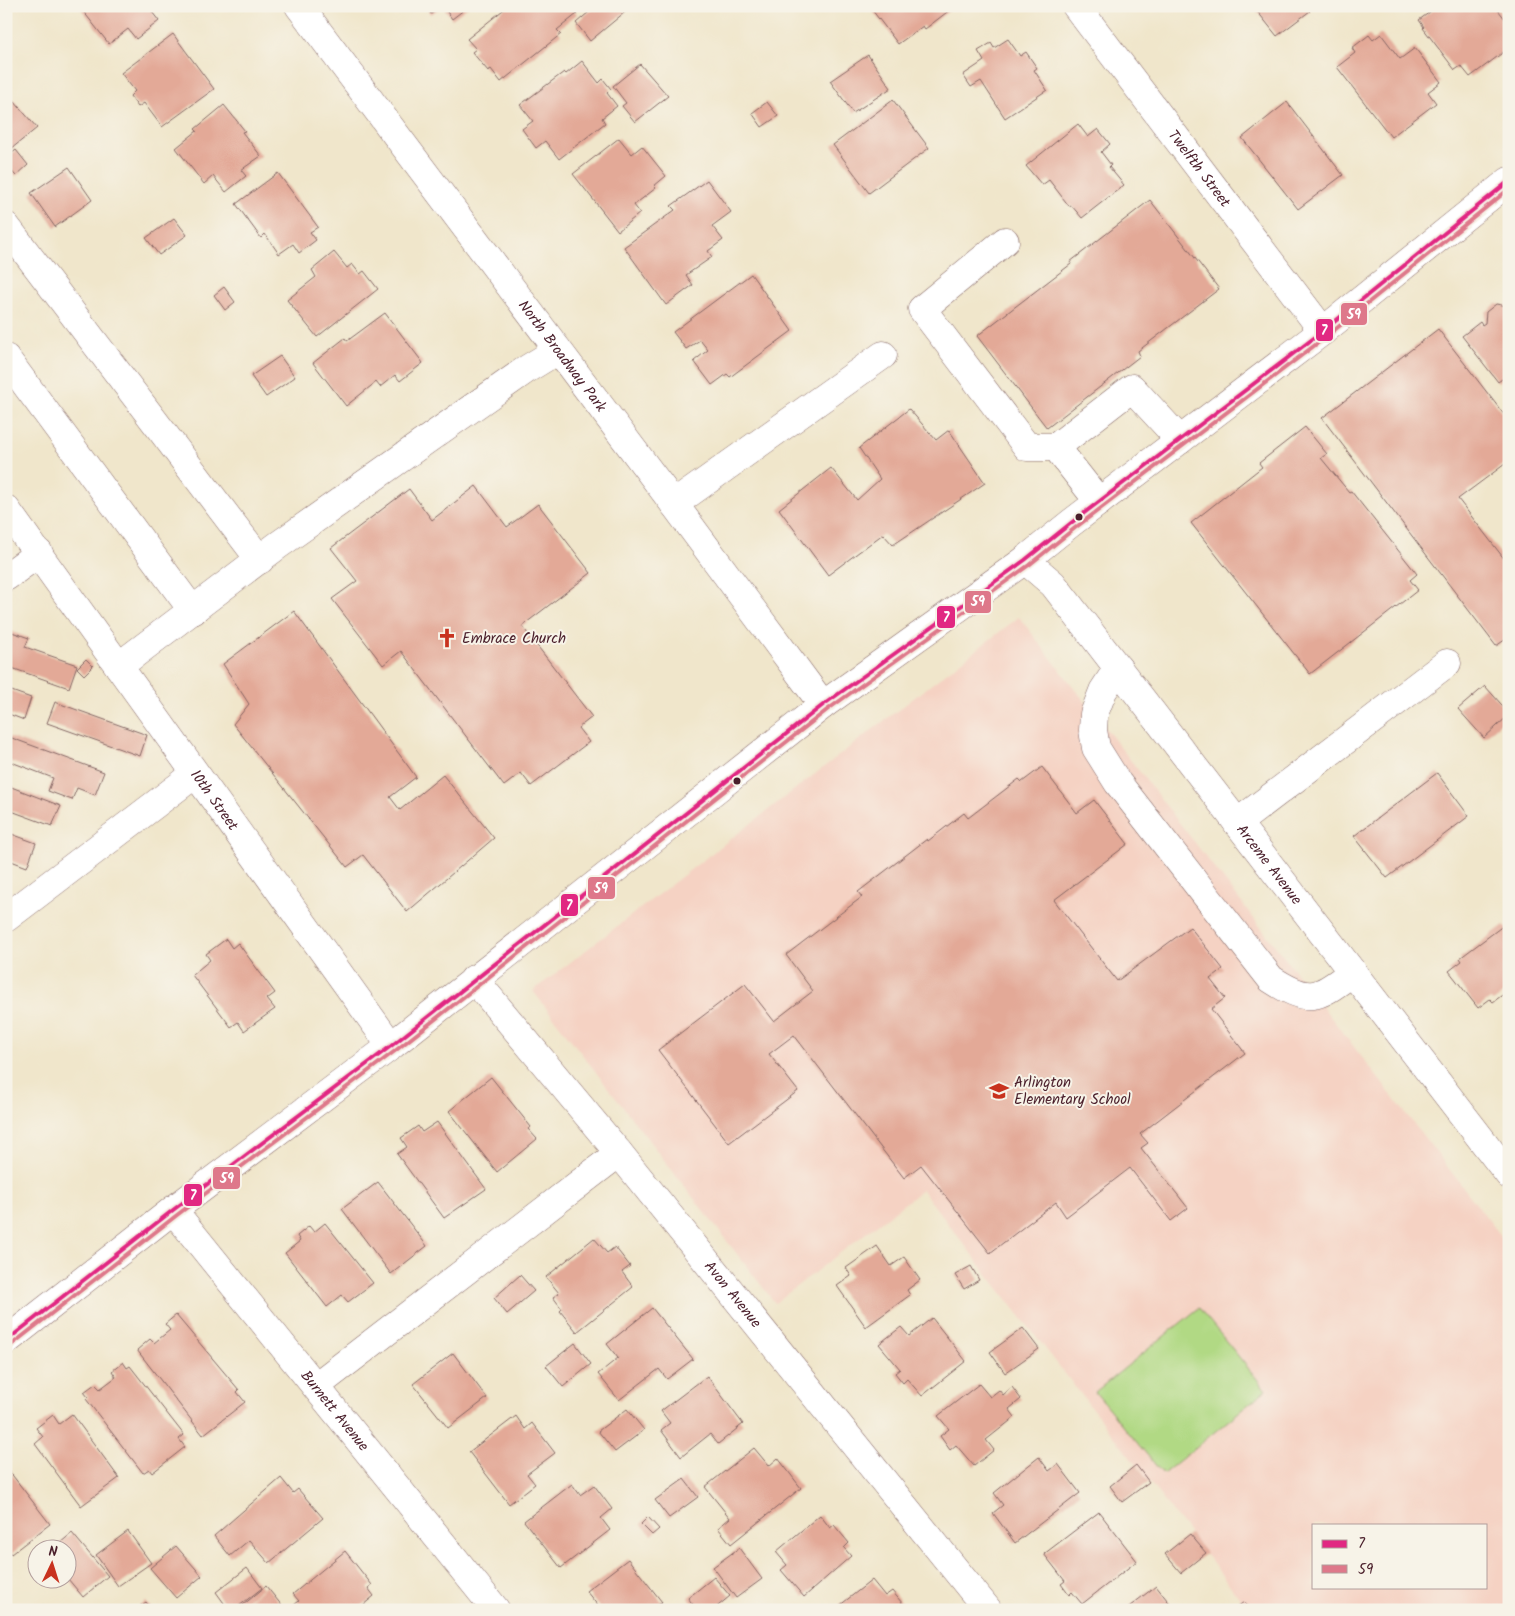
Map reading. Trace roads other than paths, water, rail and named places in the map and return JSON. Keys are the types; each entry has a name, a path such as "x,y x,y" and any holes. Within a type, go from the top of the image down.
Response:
{"street":[{"name":"North Broadway Park","path":"299,6 823,705"},
{"name":"Twelfth Street","path":"1076,6 1323,331"},
{"path":"6,1340 173,1210 391,1046 823,705 1025,560 1323,331 1508,183"},
{"path":"6,226 260,560"},
{"path":"1005,241 922,309 1027,447 1056,447 1132,388 1180,440"},
{"path":"119,666 300,530 527,369 558,350"},
{"path":"674,504 883,355"},
{"path":"6,358 193,611"},
{"path":"1056,447 1099,502"},
{"name":"10th Street","path":"6,509 391,1046"},
{"path":"6,577 38,553"},
{"name":"Arceme Avenue","path":"1025,560 1053,584 1509,1175"},
{"path":"1237,823 1447,663"},
{"path":"1118,668 1103,691 1094,714 1093,730 1096,748 1118,783 1271,979 1288,990 1308,996 1325,993 1353,972"},
{"path":"6,918 195,774"},
{"name":"Avon Avenue","path":"474,979 619,1153 988,1610"},
{"path":"316,1386 619,1153"},
{"name":"Burnett Avenue","path":"173,1210 496,1610"}],"place":[{"name":"Embrace Church","path":"447,638"},
{"name":"Arlington Elementary School","path":"999,1091"}]}
